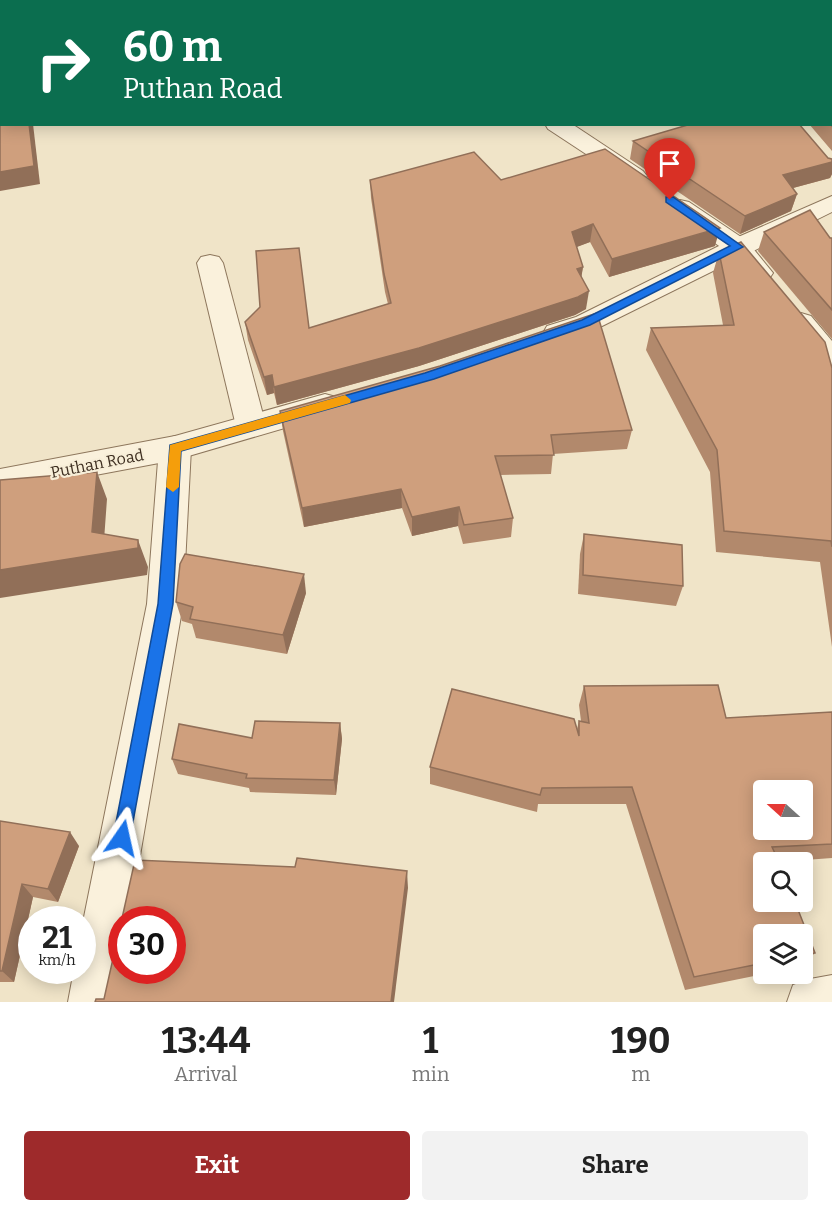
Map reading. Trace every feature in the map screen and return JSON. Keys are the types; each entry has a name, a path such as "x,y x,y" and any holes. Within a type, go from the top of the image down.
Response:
{"street":[{"path":"559,126 738,247 832,361"},
{"path":"530,342 586,323 832,203"},
{"path":"210,262 251,426"},
{"name":"Puthan Road","path":"0,481 175,448 351,398"},
{"path":"91,1002 165,604 175,448"},
{"path":"810,1002 832,998"}],"building":[{"path":"0,126 29,126 34,166 0,172"},
{"path":"684,126 801,126 828,158 832,159 832,162 783,175 797,194 745,216 633,141"},
{"path":"605,149 720,228 612,259 593,224 572,232 583,267 577,269 589,291 578,297 419,348 274,387 272,375 264,377 245,322 260,307 256,251 299,248 309,328 391,303 384,274 370,180 474,152 501,180"},
{"path":"810,210 832,238 832,310 764,232"},
{"path":"741,242 825,342 832,368 832,547 831,541 724,531 717,450 651,328 734,325 719,252"},
{"path":"597,313 632,430 551,435 554,455 495,456 513,518 464,525 459,507 412,517 401,489 302,508 280,411 440,366"},
{"path":"97,472 92,532 138,540 138,548 0,570 0,480"},
{"path":"584,534 682,545 683,586 583,575"},
{"path":"185,554 304,574 283,635 190,619 193,607 176,602 180,564"},
{"path":"718,685 726,718 832,712 832,844 772,847 774,852 753,852 753,912 799,912 804,924 753,924 753,965 694,977 632,787 542,788 540,795 430,767 452,689 574,719 579,736 579,721 589,723 584,686"},
{"path":"255,721 340,723 334,780 246,778 247,774 172,759 179,724 252,738"},
{"path":"0,821 70,832 48,889 22,884 2,971 0,971"},
{"path":"297,858 407,871 391,1002 95,1002 96,999 104,999 108,981 108,984 186,984 186,906 125,906 135,860 295,867"}],"slow traffic":[{"path":"173,487 175,448 345,400"}],"route":[{"path":"122,838 165,604 175,448 429,376 586,323 738,247 670,200"}]}
